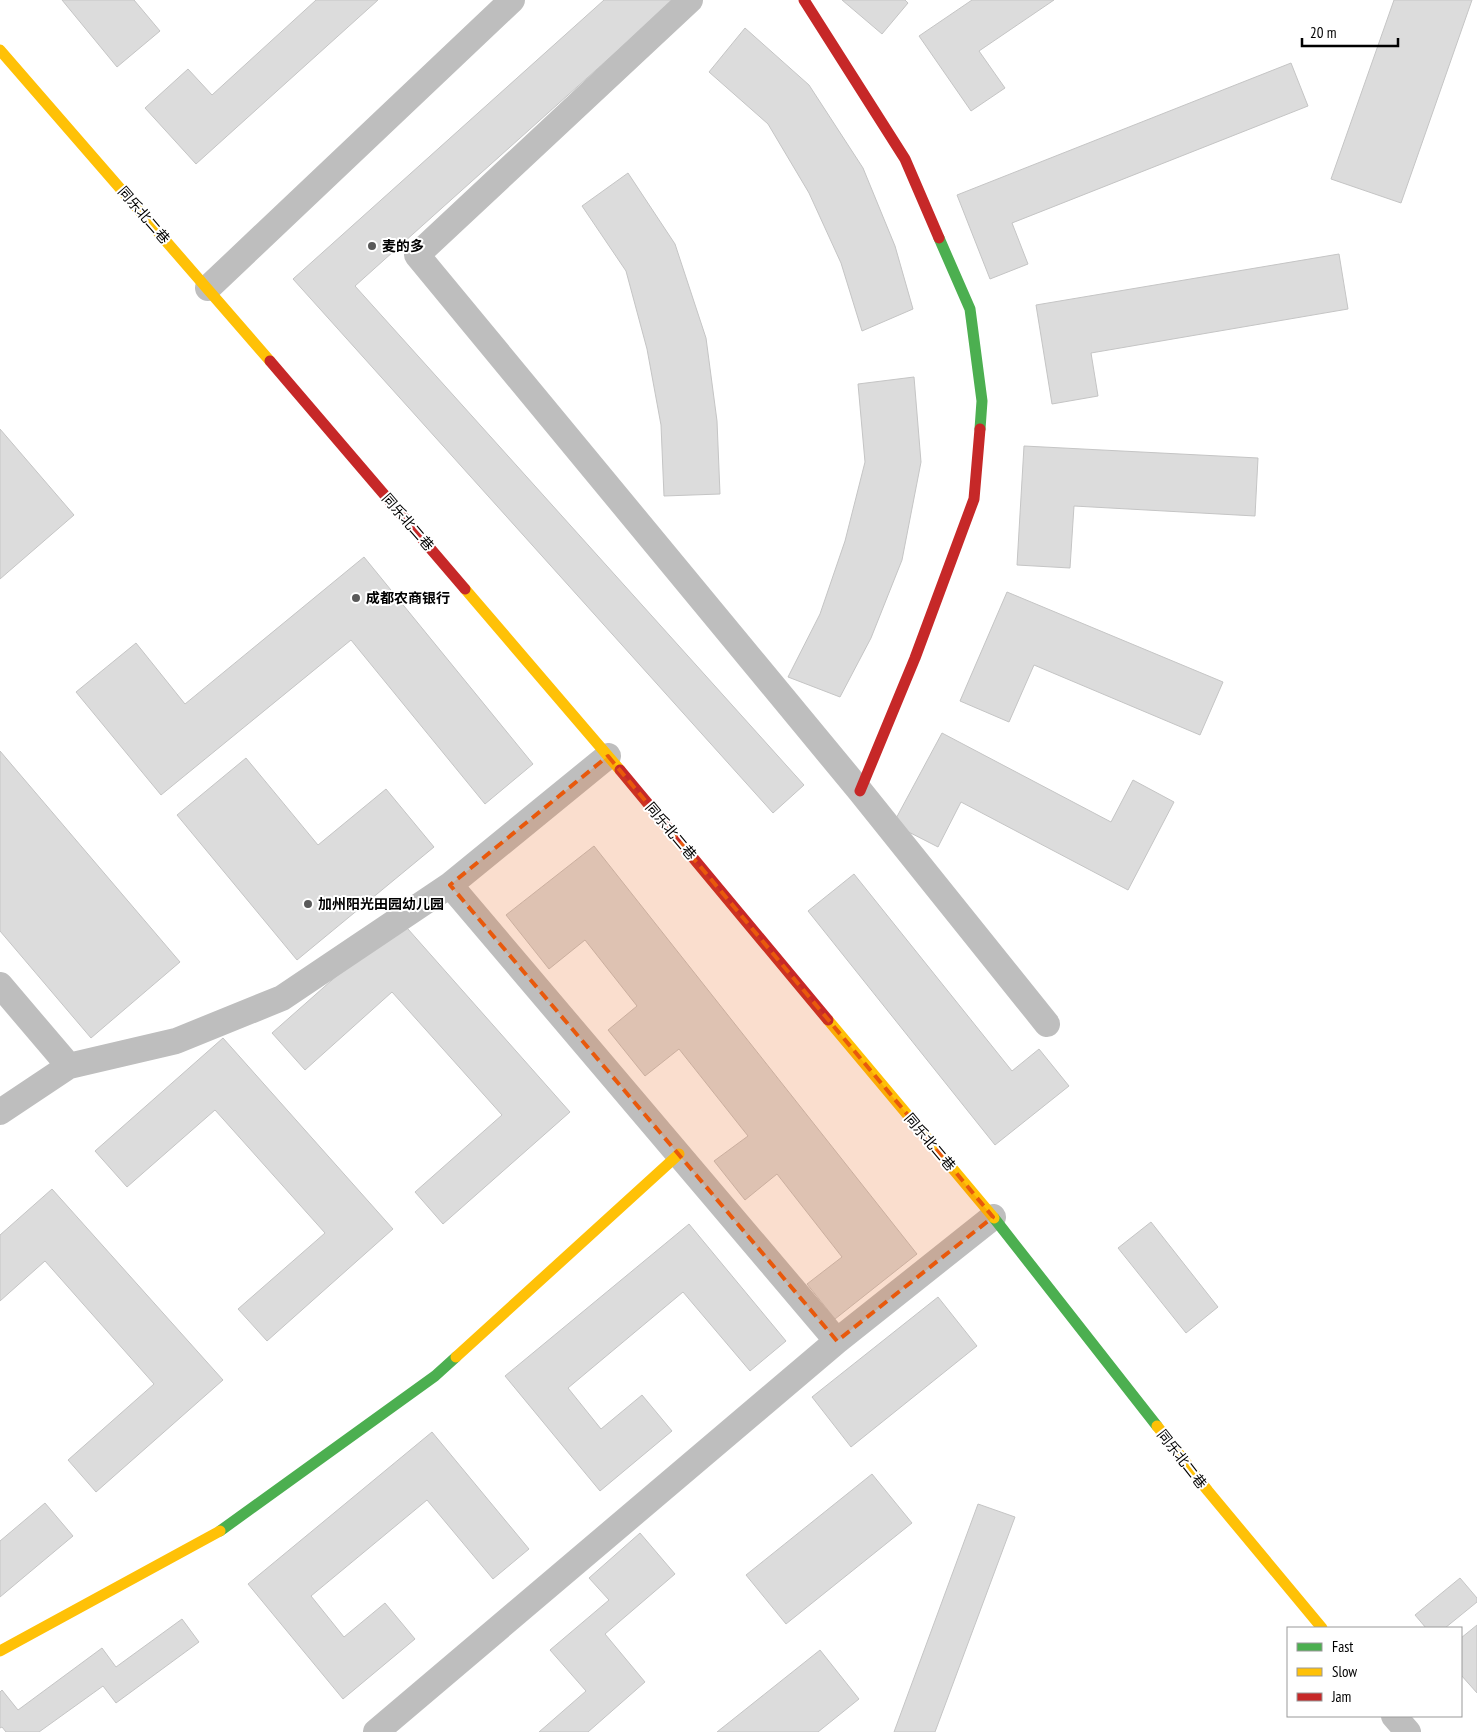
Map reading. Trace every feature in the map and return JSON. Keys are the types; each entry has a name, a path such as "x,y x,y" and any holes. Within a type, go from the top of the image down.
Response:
{"street":[{"path":"208,288 512,0"},
{"path":"690,0 417,255 860,792 1047,1024"},
{"path":"804,0 905,159 970,309 982,400 974,500 915,658 860,792"},
{"name":"同乐北二巷","path":"0,50 208,288 608,756 993,1217 1208,1491 1321,1627"},
{"path":"0,1112 69,1066 176,1042 282,998 450,885 608,756"},
{"path":"450,885 837,1341"},
{"path":"0,985 69,1066"},
{"path":"0,1651 223,1529 435,1376 679,1154"},
{"path":"376,1732 837,1341 993,1217"},
{"path":"1395,1717 1408,1732"}],"highlighted area":[{"path":"608,756 993,1217 837,1341 450,885"}],"building":[{"path":"62,0 134,0 160,31 117,67"},
{"path":"316,0 378,0 196,164 145,108 188,69 212,95"},
{"path":"604,0 674,0 355,286 804,785 773,813 293,279"},
{"path":"842,0 905,0 908,3 882,34"},
{"path":"972,0 1054,0 979,51 1005,88 971,111 919,36"},
{"path":"1394,0 1472,0 1401,203 1331,179"},
{"path":"745,28 809,85 863,168 895,246 913,309 862,331 841,263 809,193 768,124 709,72"},
{"path":"1291,63 1308,106 1012,223 1028,264 990,279 957,195"},
{"path":"628,173 675,244 706,338 717,421 720,494 664,496 661,425 647,349 626,271 582,206"},
{"path":"1339,254 1348,309 1091,353 1098,396 1052,404 1036,305"},
{"path":"914,377 921,462 902,560 871,638 840,697 788,677 820,614 845,541 865,462 858,384"},
{"path":"0,429 74,515 0,579"},
{"path":"1024,446 1258,458 1255,516 1074,506 1070,568 1017,565"},
{"path":"364,557 533,764 485,804 351,640 161,795 76,692 136,643 185,704"},
{"path":"1007,592 1223,682 1200,735 1034,665 1009,722 960,701"},
{"path":"942,733 1111,822 1133,780 1174,802 1128,890 961,802 938,847 893,824"},
{"path":"0,751 180,962 91,1038 0,931"},
{"name":"加州阳光田园幼儿园","path":"246,758 318,845 386,789 434,847 297,960 177,815"},
{"path":"594,846 917,1254 835,1319 807,1284 842,1257 777,1174 745,1200 714,1161 748,1136 679,1049 645,1076 608,1030 637,1006 585,940 549,969 506,915"},
{"path":"854,874 1012,1071 1039,1049 1069,1086 995,1145 808,911"},
{"path":"400,920 570,1112 443,1224 415,1192 502,1115 392,992 305,1070 272,1033"},
{"path":"223,1038 393,1229 267,1341 238,1309 325,1233 215,1110 127,1187 95,1151"},
{"path":"52,1189 223,1380 96,1492 68,1460 154,1384 45,1261 0,1301 0,1235"},
{"path":"1151,1222 1218,1307 1186,1333 1118,1248"},
{"path":"689,1224 786,1341 750,1371 683,1292 568,1388 601,1429 642,1395 672,1431 600,1491 505,1376"},
{"path":"938,1297 977,1346 851,1447 812,1397"},
{"path":"432,1432 529,1549 493,1579 427,1500 311,1596 344,1637 385,1603 415,1639 343,1699 248,1584"},
{"path":"872,1474 912,1523 786,1624 746,1575"},
{"path":"45,1503 73,1536 0,1597 0,1541"},
{"path":"978,1504 1015,1517 935,1732 894,1732"},
{"path":"640,1533 675,1574 605,1634 645,1682 588,1732 539,1732 586,1691 550,1650 609,1600 589,1578"},
{"path":"1460,1578 1477,1598 1477,1602 1446,1627 1425,1627 1415,1615"},
{"path":"182,1619 199,1642 116,1703 103,1686 39,1732 6,1732 2,1727 0,1728 0,1692 2,1690 18,1710 102,1648 116,1667"},
{"path":"1477,1625 1477,1693 1462,1676 1462,1637"},
{"path":"820,1650 859,1699 818,1732 717,1732"}],"traffic: fast":[{"path":"939,238 970,309 982,401 980,429"},
{"path":"994,1218 1157,1426"},
{"path":"220,1531 435,1376 456,1357"}],"traffic: slow":[{"path":"0,50 270,361"},
{"path":"465,589 620,770"},
{"path":"828,1020 994,1218"},
{"path":"456,1357 679,1154"},
{"path":"1157,1426 1208,1491 1321,1627"},
{"path":"0,1651 220,1531"}],"traffic: jam":[{"path":"804,0 905,159 939,238"},
{"path":"270,361 465,589"},
{"path":"860,791 915,658 974,499 980,429"},
{"path":"620,770 828,1020"}],"place":[{"name":"麦的多","path":"372,246"},
{"name":"成都农商银行","path":"356,598"},
{"name":"加州阳光田园幼儿园","path":"308,904"}]}
